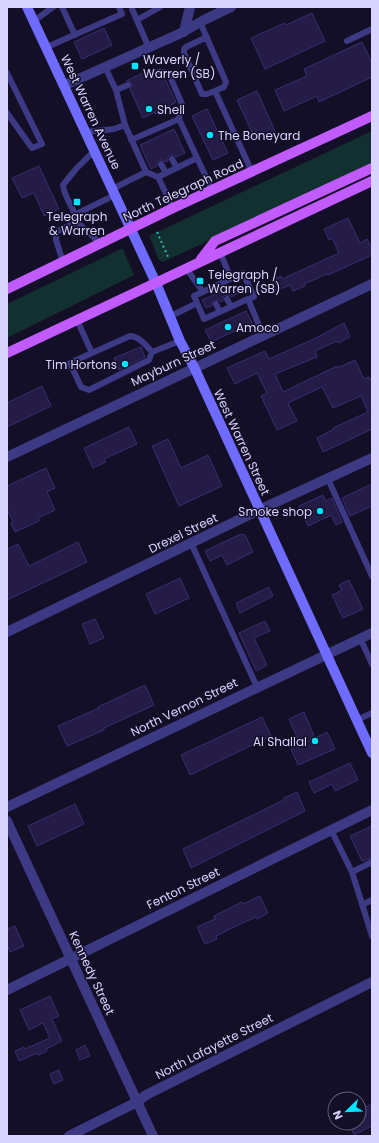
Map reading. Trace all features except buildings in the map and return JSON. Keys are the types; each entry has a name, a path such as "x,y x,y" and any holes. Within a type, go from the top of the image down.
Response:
{"main road":[{"name":"West Warren Avenue","path":"27,7 130,229"},
{"name":"North Telegraph Road","path":"7,289 173,208 372,116"},
{"path":"200,261 215,241 372,168"},
{"path":"7,353 372,181"},
{"name":"West Warren Street","path":"130,229 372,753"}],"street":[{"path":"184,32 190,7"},
{"path":"64,85 184,32 200,22 231,7"},
{"name":"Mayburn Street","path":"7,457 263,334 372,284"},
{"name":"Drexel Street","path":"7,632 259,510 372,458"},
{"name":"North Vernon Street","path":"7,807 372,633"},
{"name":"Fenton Street","path":"7,990 372,810"},
{"name":"Kennedy Street","path":"7,821 153,1136"},
{"name":"North Lafayette Street","path":"69,1136 137,1102 160,1088 372,982"}],"lane":[{"path":"34,21 53,7"},
{"path":"62,7 75,35"},
{"path":"119,7 122,14"},
{"path":"137,20 160,7"},
{"path":"46,47 134,8 137,20 149,48"},
{"path":"200,22 207,37 226,82 224,87 207,94 202,94 184,53 184,49 207,37"},
{"path":"347,41 372,30"},
{"path":"105,67 116,90 125,125 146,172 158,177 173,208"},
{"path":"151,74 159,71 164,71 168,74 182,104 179,119 212,190"},
{"path":"7,73 42,144 32,148 7,112"},
{"path":"116,90 128,85"},
{"path":"215,91 252,172"},
{"path":"132,140 179,119"},
{"path":"86,132 114,129 125,125"},
{"path":"158,128 162,134"},
{"path":"147,133 150,140"},
{"path":"94,151 76,169 64,185 64,191 76,214 77,222 101,244"},
{"path":"158,177 197,158"},
{"path":"172,159 177,168"},
{"path":"161,164 166,173"},
{"path":"76,214 146,172"},
{"path":"63,262 56,240 56,232 77,222"},
{"path":"220,252 231,279"},
{"path":"186,268 203,292"},
{"path":"243,273 254,297 204,319 194,296 203,292 211,292 222,287 231,279 243,273"},
{"path":"227,299 231,307"},
{"path":"248,299 263,334"},
{"path":"171,316 198,303"},
{"path":"216,304 220,312"},
{"path":"77,320 92,353"},
{"path":"152,352 144,342 136,336 130,336 70,362 81,387 89,390 149,360 152,352 180,340"},
{"path":"328,478 372,576"},
{"path":"191,543 257,687"},
{"path":"360,638 372,664"},
{"path":"357,720 372,713"},
{"path":"331,830 352,872 372,936"},
{"path":"352,872 372,862"},
{"path":"362,905 372,900"}],"path":[{"path":"157,232 169,259"}],"green space":[{"path":"372,131 372,164 163,262 159,260 149,236"},
{"path":"123,249 134,275 7,338 7,304"}],"place":[{"name":"Waverly / Warren (SB)","path":"135,66"},
{"name":"Shell","path":"149,109"},
{"name":"The Boneyard","path":"210,135"},
{"name":"Telegraph & Warren","path":"77,202"},
{"name":"Telegraph / Warren (SB)","path":"200,281"},
{"name":"Amoco","path":"228,327"},
{"name":"Tim Hortons","path":"125,364"},
{"name":"Smoke shop","path":"320,511"},
{"name":"Al Shallal","path":"315,741"}]}
